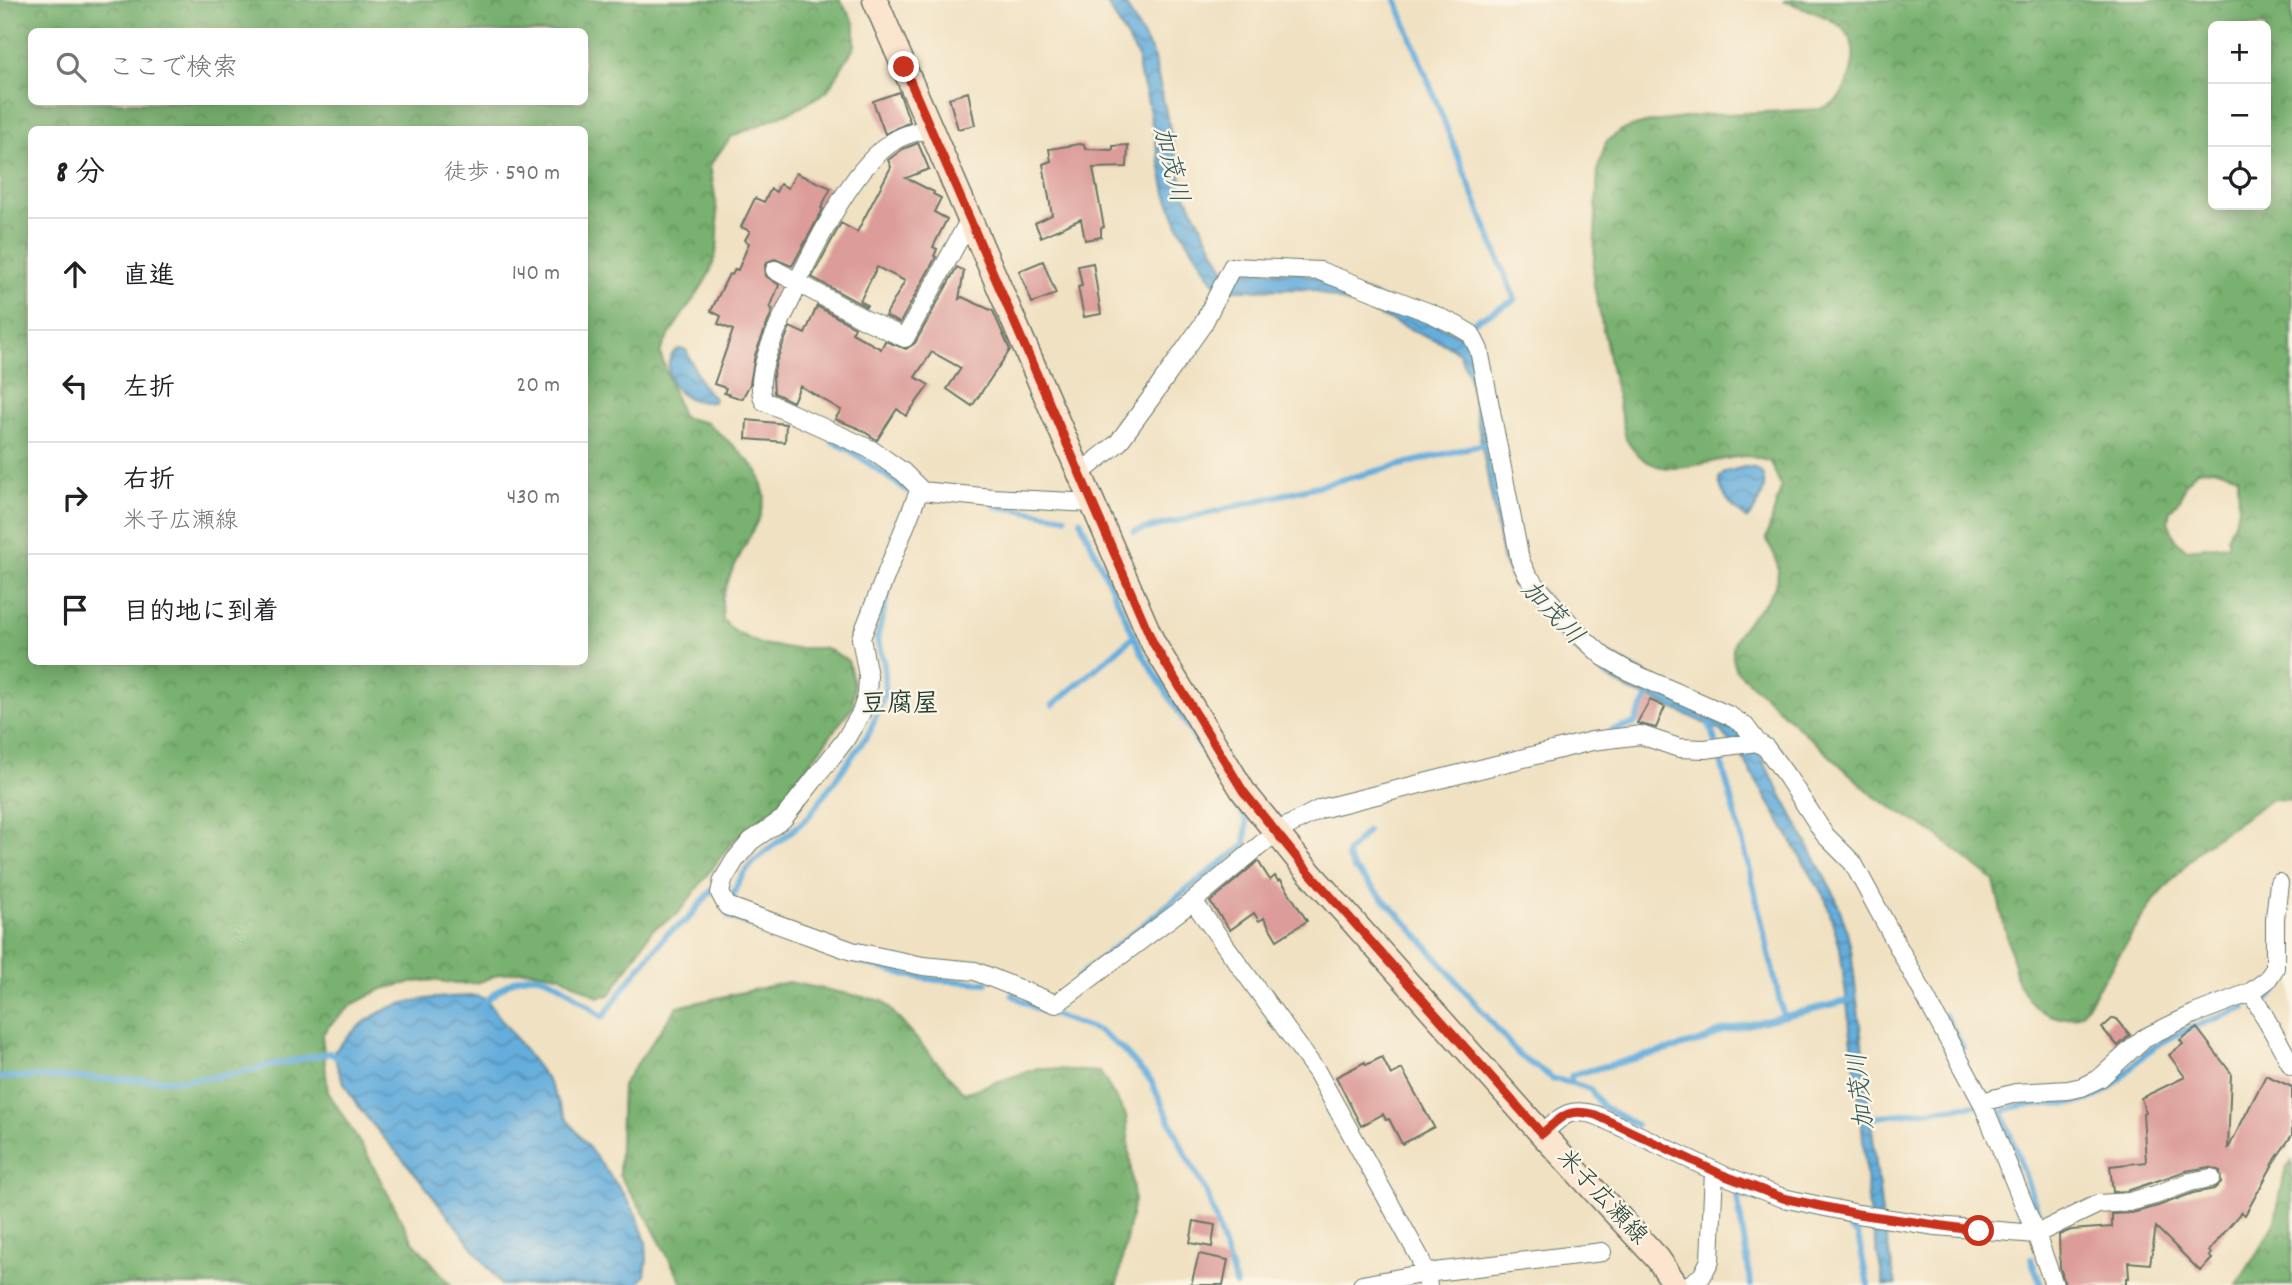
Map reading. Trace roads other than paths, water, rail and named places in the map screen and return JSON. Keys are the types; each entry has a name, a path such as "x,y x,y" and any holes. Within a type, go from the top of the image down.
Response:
{"main road":[{"name":"米子広瀬線","path":"874,0 1153,643 1243,791 1542,1134 1658,1259 1676,1285"}],"street":[{"path":"929,128 894,140 864,167 837,210 798,283 761,369 760,393 765,401 870,449 903,472 922,491 1092,503"},
{"path":"775,270 866,320 905,338 970,219"},
{"path":"1079,474 1118,443 1203,324 1232,267 1320,271 1430,313 1471,334 1479,350 1520,560 1527,575 1582,637 1604,657 1628,671 1730,716 1745,726 1757,742 1766,748 1825,835 1853,863 1982,1102 2054,1285"},
{"path":"922,491 917,496 861,638 868,676 867,695 861,713 845,740 783,819 751,841 735,860 723,880 720,893 727,906 852,950 911,964 975,971 1056,1003 1194,901 1276,832 1320,809 1592,741 1641,735 1679,748 1705,750 1757,742"},
{"path":"1982,1102 2016,1093 2082,1087 2099,1078 2144,1038 2194,1014 2251,992 2267,980 2275,968 2275,918 2279,883"},
{"path":"1194,901 1317,1072 1420,1258 1427,1279"},
{"path":"2251,992 2292,1066"},
{"path":"1542,1134 1569,1112 1583,1111 1714,1171 1783,1198 1886,1219 2036,1234 2098,1204 2129,1202 2211,1178"},
{"path":"1689,1285 1702,1276 1710,1260 1714,1171"},
{"path":"1362,1285 1427,1279 1602,1252"}],"water":[{"name":"加茂川","path":"1105,0 1123,0 1153,54 1184,192 1224,269 1296,272 1373,294 1467,339 1519,564 1580,638 1731,721 1758,751 1835,896 1846,927 1851,949 1883,1223 1896,1285 1884,1285 1869,1211 1861,1115 1840,948 1826,900 1738,750 1721,731 1609,679 1564,642 1515,585 1503,560 1469,376 1459,353 1449,346 1369,311 1310,289 1225,290 1216,286 1179,227 1166,193 1146,93 1138,69 1138,57"},
{"path":"679,349 686,350 702,385 714,398 713,402 691,399 672,383 670,358"},
{"path":"1744,467 1755,468 1761,472 1764,479 1762,496 1747,519 1725,496 1719,478 1726,472"},
{"path":"476,996 486,999 548,1081 567,1119 624,1194 637,1216 646,1242 647,1259 645,1275 637,1285 501,1285 418,1177 368,1119 346,1086 334,1052 365,1022 397,1005 414,1001"}],"waterway":[{"path":"1396,0 1515,300 1475,321"},
{"path":"832,441 850,450 908,491"},
{"path":"1134,532 1488,443"},
{"path":"996,506 1065,517"},
{"path":"1078,977 1245,845 1247,822 1142,653 1080,520"},
{"path":"732,899 737,885 754,862 809,816 869,733 885,691 884,662 877,639 888,592"},
{"path":"1053,705 1134,636"},
{"path":"1612,730 1634,724 1650,693"},
{"path":"1708,721 1716,742"},
{"path":"1780,750 1790,766"},
{"path":"1721,761 1783,1015"},
{"path":"1367,831 1348,852 1347,857 1354,869 1408,924 1519,1055 1554,1079 1572,1083 1572,1075 1705,1040 1722,1031 1851,1000"},
{"path":"483,1004 517,979 532,976 557,983 603,1017 667,934 687,920 712,890"},
{"path":"729,917 839,956 906,975 986,983"},
{"path":"2267,999 2282,985 2292,969"},
{"path":"1012,995 1037,1009 1099,1031 1121,1048 1151,1081 1207,1193 1236,1285"},
{"path":"2040,1218 2002,1112 2013,1107 2074,1103 2097,1096 2157,1046 2194,1027 2245,1008"},
{"path":"1945,1015 1963,1048"},
{"path":"0,1078 193,1079 244,1072 330,1053 340,1060"},
{"path":"1572,1083 1590,1089 1602,1106 1636,1125"},
{"name":"加茂川","path":"1868,1118 1975,1105"},
{"path":"1751,1285 1737,1195 1763,1199"},
{"path":"1834,1217 1845,1221 1858,1236 1868,1285"},
{"path":"2031,1259 2041,1285"}],"district":[{"name":"豆腐屋","path":"900,705"}]}
